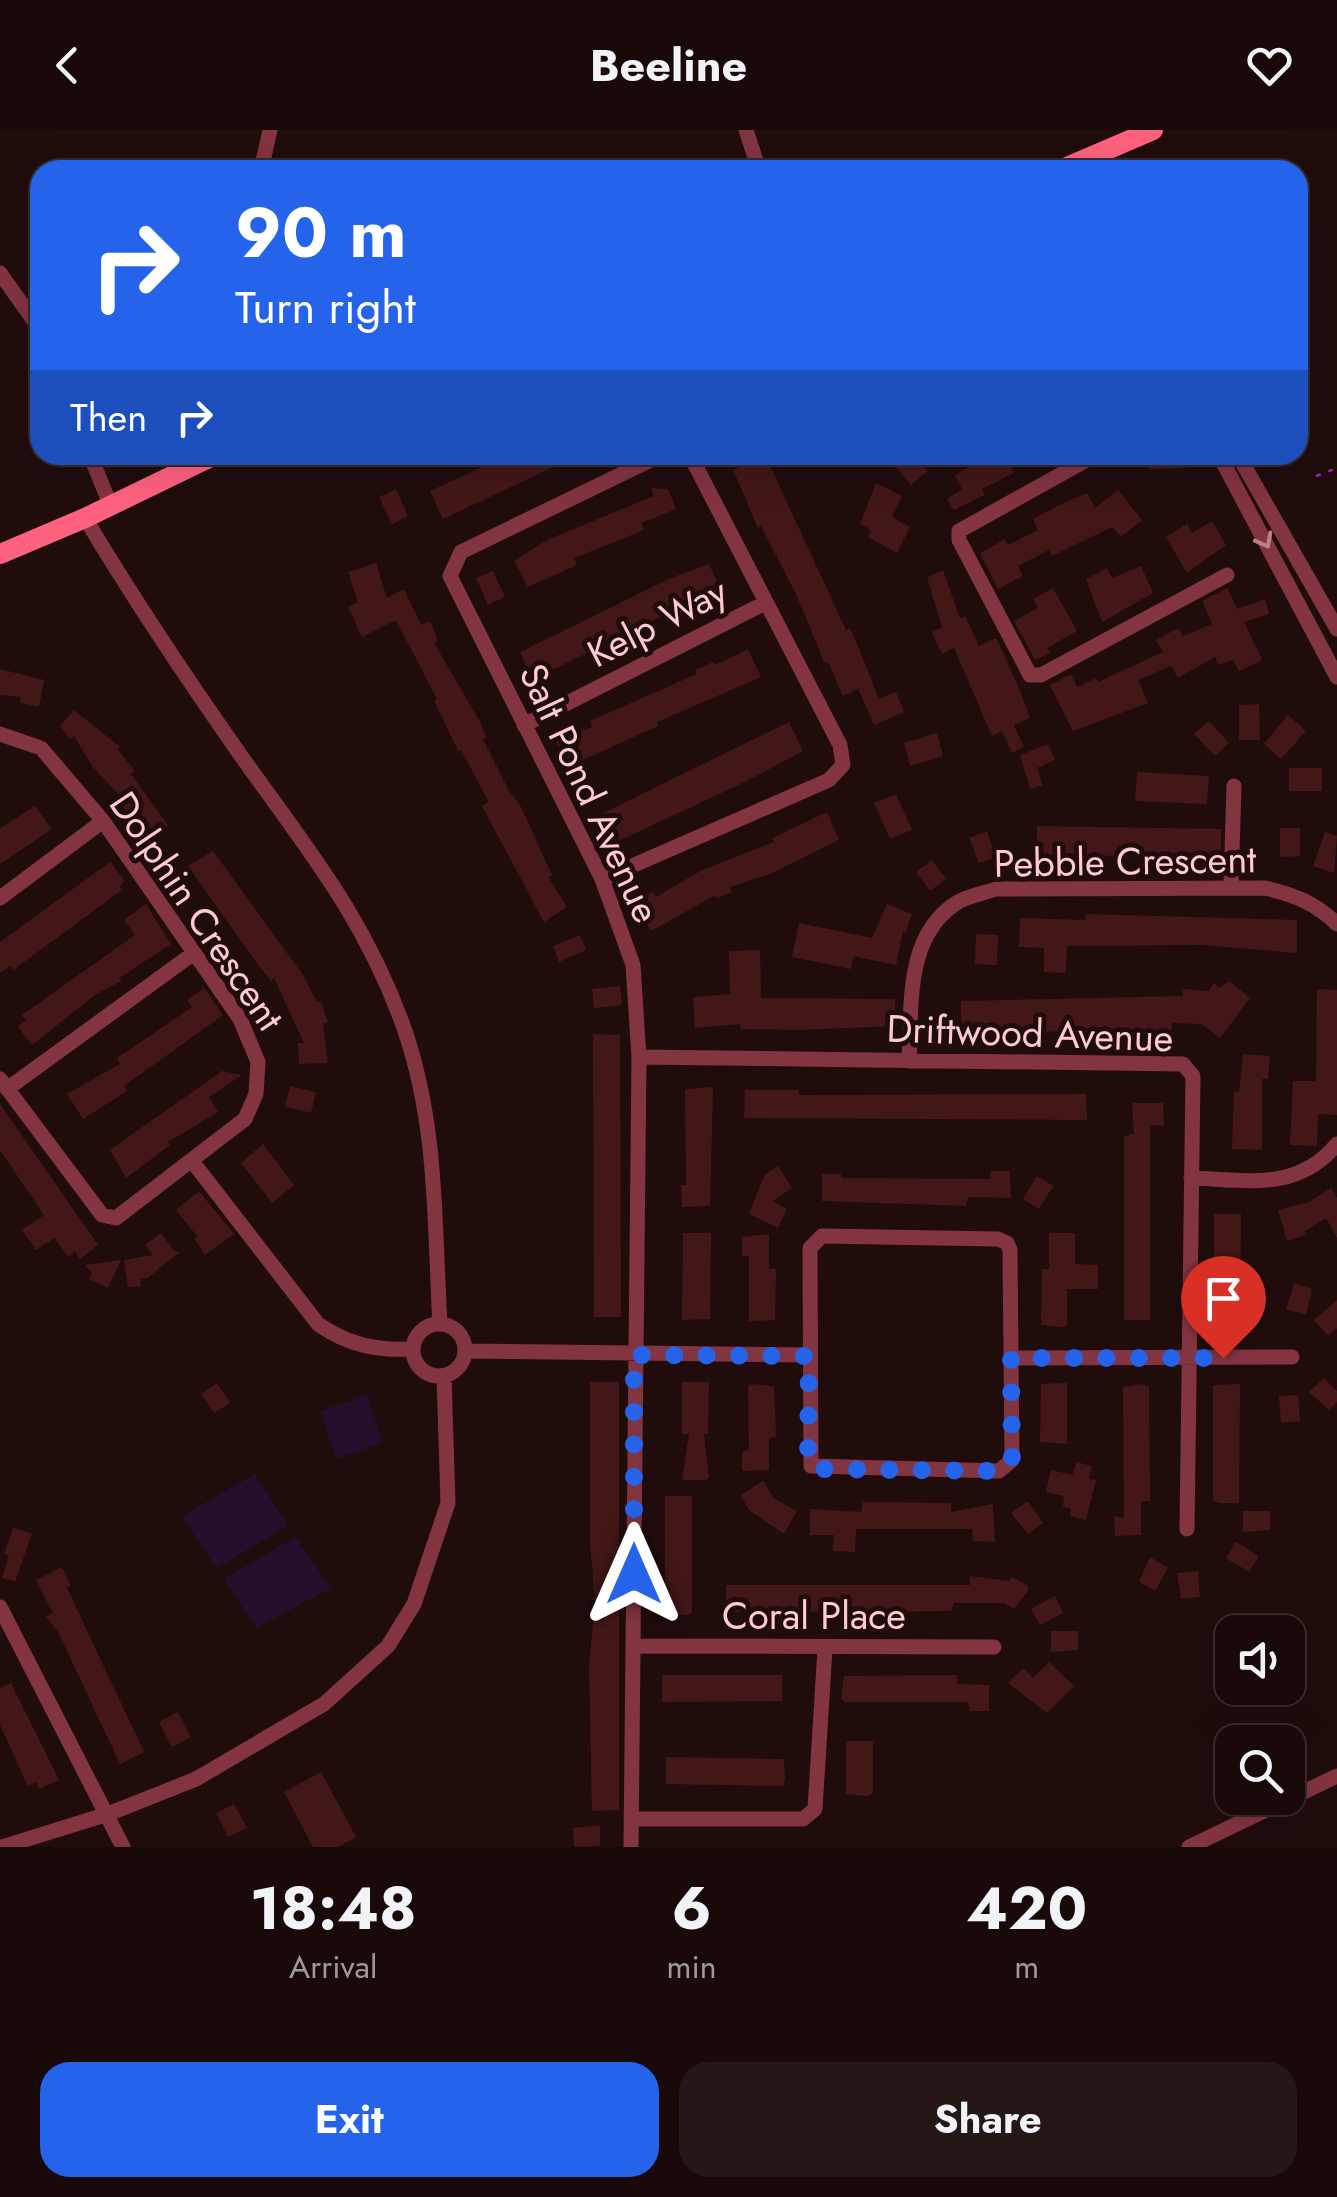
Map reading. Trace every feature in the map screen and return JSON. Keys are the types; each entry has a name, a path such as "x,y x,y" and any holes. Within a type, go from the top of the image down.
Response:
{"street":[{"path":"263,160 270,130"},
{"path":"746,130 756,160"},
{"path":"1088,160 1153,130"},
{"path":"0,274 30,314"},
{"path":"94,465 110,504"},
{"path":"0,554 194,465"},
{"name":"Salt Pond Avenue","path":"631,1847 639,1057 634,965 602,879 450,576 461,552 640,465"},
{"path":"602,879 829,780 843,765 840,745 695,465"},
{"path":"1078,465 959,531 959,540 1030,674 1042,675 1227,575"},
{"path":"1224,465 1337,677"},
{"path":"1244,465 1337,629"},
{"path":"85,518 141,610 332,880 375,954 406,1035 433,1146 440,1324"},
{"name":"Kelp Way","path":"524,726 766,603"},
{"name":"Dolphin Crescent","path":"0,734 40,748 104,822 240,1019 258,1062 256,1094 245,1119 116,1218 102,1214 4,1084"},
{"path":"1230,885 1234,786"},
{"path":"0,898 104,822"},
{"name":"Pebble Crescent","path":"909,1061 916,957 931,930 958,902 996,890 1230,885 1297,895 1337,924"},
{"path":"4,1084 194,953"},
{"name":"Driftwood Avenue","path":"639,1057 1183,1064 1192,1076 1186,1529"},
{"path":"1191,1178 1278,1181 1310,1169 1337,1144"},
{"path":"192,1161 318,1324 338,1338 365,1348 413,1349"},
{"path":"822,1236 1007,1243 1011,1358 1012,1460 1008,1466 999,1471 817,1469 808,1460 810,1248 822,1236"},
{"path":"440,1324 458,1332 465,1351 457,1370 444,1376 422,1370 413,1349 419,1334 440,1324"},
{"path":"465,1351 809,1356"},
{"path":"1011,1358 1292,1357"},
{"path":"2,1847 108,1814 196,1778 324,1704 388,1646 414,1604 448,1503 444,1376"},
{"path":"0,1607 123,1847"},
{"name":"Coral Place","path":"634,1646 994,1647"},
{"path":"632,1818 803,1820 811,1816 825,1649"},
{"path":"1188,1847 1337,1776"}],"path":[{"path":"1316,476 1337,468"}],"shaded area":[{"path":"367,1395 383,1443 336,1459 320,1411"},
{"path":"255,1474 288,1526 216,1568 182,1516"},
{"path":"295,1537 331,1588 256,1628 224,1579"}],"building":[{"path":"486,465 558,465 443,519 430,491"},
{"path":"744,465 770,465 846,630 850,628 879,699 896,692 904,712 874,725 858,689 843,696 733,470"},
{"path":"921,465 928,471 911,485 896,467"},
{"path":"973,465 1010,465 1014,473 982,489 985,495 954,510 947,499 962,489 955,475"},
{"path":"1149,465 1206,465 1206,466 1149,470"},
{"path":"876,483 902,496 892,517 910,527 897,553 868,537 871,530 860,524"},
{"path":"651,488 668,489 676,509 641,523 644,530 574,558 577,565 528,587 514,561 547,540 654,496"},
{"path":"396,489 408,516 392,524 379,497"},
{"path":"1118,490 1142,520 1121,537 1112,527 1052,556 1049,550 1018,566 1023,576 998,589 980,553 1005,539 1008,545 1038,530 1033,519 1057,506 1087,493 1095,508"},
{"path":"1212,521 1226,545 1187,573 1166,537 1187,524 1192,533"},
{"path":"376,563 387,598 404,589 421,625 430,621 438,641 434,643 479,720 487,738 483,739 520,805 552,875 548,877 567,907 544,922 482,806 489,802 461,750 458,751 434,700 437,699 396,620 362,637 348,607 358,602 348,572"},
{"path":"709,564 721,591 706,598 705,595 532,680 520,652 671,578"},
{"path":"1141,566 1153,593 1102,622 1086,579 1107,568 1112,578"},
{"path":"943,570 960,618 965,616 979,646 996,638 1020,690 1030,718 1014,725 1024,747 1012,753 1002,731 992,736 954,648 942,654 932,632 942,627 927,577"},
{"path":"493,571 505,597 488,605 476,578"},
{"path":"1053,588 1077,631 1047,648 1050,653 1035,660 1014,621 1038,608 1033,599"},
{"path":"1227,588 1237,609 1265,599 1269,614 1244,622 1262,660 1239,671 1233,660 1218,665 1215,657 1178,678 1171,666 1138,680 1148,703 1073,731 1050,685 1071,674 1077,687 1096,678 1098,682 1163,652 1156,640 1178,628 1183,636 1212,624 1202,601"},
{"path":"748,649 761,677 565,768 555,739 592,727 590,721"},
{"path":"0,669 44,680 39,707 20,703 21,697 0,695"},
{"path":"1259,704 1260,740 1239,740 1239,705"},
{"path":"74,710 120,747 117,749 135,771 131,774 168,825 144,840 117,800 121,797 93,767 74,736 70,739 60,726"},
{"path":"1288,715 1306,731 1281,759 1264,744"},
{"path":"1209,721 1229,743 1215,756 1194,734"},
{"path":"789,722 803,751 612,844 599,815"},
{"path":"937,733 943,756 910,766 904,743"},
{"path":"1048,744 1055,760 1037,768 1043,785 1030,789 1020,755"},
{"path":"1289,768 1322,768 1322,791 1289,791"},
{"path":"1137,772 1209,776 1207,804 1135,801"},
{"path":"896,794 912,830 890,839 874,803"},
{"path":"35,806 52,829 0,864 0,828"},
{"path":"827,812 839,840 770,874 730,887 732,892 717,898 716,895 651,931 634,902 653,892 656,897 702,870 774,842 772,838"},
{"path":"1037,826 1221,829 1221,857 1037,855"},
{"path":"1280,828 1300,828 1300,856 1280,857"},
{"path":"987,831 996,857 979,863 969,838"},
{"path":"1325,832 1337,836 1334,873 1313,866"},
{"path":"213,851 303,975 317,1002 321,1001 328,1022 323,1024 328,1063 299,1064 298,1043 304,1043 274,978 271,981 253,958 188,866"},
{"path":"932,860 946,879 930,891 916,872"},
{"path":"110,862 125,881 119,886 122,890 13,970 10,966 0,973 0,942"},
{"path":"146,904 171,944 95,995 32,1045 18,1027 26,1020 22,1015 135,935 124,920"},
{"path":"887,904 912,914 906,932 903,931 896,965 853,956 851,969 792,957 799,923 872,938"},
{"path":"1086,914 1297,920 1297,953 1203,945 1067,946 1066,973 1044,972 1044,948 1019,947 1020,918 1085,920"},
{"path":"976,934 998,935 997,965 975,964"},
{"path":"580,935 586,950 559,962 553,946"},
{"path":"760,950 761,998 895,999 895,1026 799,1030 741,1029 740,1024 695,1028 693,997 730,994 729,951"},
{"path":"1229,981 1250,998 1220,1038 1202,1024 1172,1023 1167,1053 1124,1052 1124,1029 1042,1032 961,1028 961,1001 1183,996 1183,989 1209,991 1214,983 1219,988"},
{"path":"620,986 622,1005 594,1008 592,989"},
{"path":"204,988 223,1015 124,1086 127,1091 83,1119 67,1094 120,1064 117,1058 192,1007 187,1000"},
{"path":"1317,989 1337,990 1337,1115 1318,1114 1317,1146 1290,1145 1293,1081 1316,1081"},
{"path":"593,1034 620,1035 621,1317 594,1317"},
{"path":"1243,1054 1270,1056 1268,1079 1262,1079 1262,1150 1232,1149 1234,1092 1239,1092"},
{"path":"222,1071 242,1075 209,1097 218,1112 168,1142 170,1145 126,1178 110,1150"},
{"path":"290,1086 316,1092 311,1113 285,1107"},
{"path":"713,1087 710,1206 682,1207 681,1185 686,1185 685,1089"},
{"path":"745,1090 799,1090 799,1095 1086,1094 1087,1120 744,1118"},
{"path":"1132,1103 1163,1103 1164,1126 1150,1125 1150,1320 1124,1320 1124,1136 1134,1134"},
{"path":"0,1104 98,1245 80,1259 75,1251 68,1257 54,1238 36,1250 22,1230 44,1215 0,1150"},
{"path":"263,1144 294,1185 272,1203 241,1163"},
{"path":"778,1166 792,1188 773,1201 787,1209 778,1228 749,1214 765,1174"},
{"path":"991,1171 1010,1171 1011,1198 968,1197 966,1206 822,1201 822,1174 841,1174 841,1178 990,1179"},
{"path":"1037,1176 1053,1186 1039,1209 1023,1199"},
{"path":"1331,1188 1337,1198 1337,1238 1326,1218 1305,1231 1306,1235 1287,1241 1278,1210 1309,1202"},
{"path":"199,1191 234,1234 205,1255 194,1238 197,1236 176,1210"},
{"path":"1214,1214 1241,1214 1240,1329 1236,1331 1214,1329"},
{"path":"161,1233 175,1252 181,1251 147,1278 140,1279 141,1286 128,1287 124,1260 153,1255 145,1245"},
{"path":"683,1233 711,1233 710,1319 682,1320"},
{"path":"1049,1233 1075,1233 1075,1264 1098,1265 1098,1289 1067,1289 1067,1325 1063,1327 1041,1325 1042,1269 1049,1269"},
{"path":"769,1234 769,1269 776,1269 775,1320 749,1321 749,1256 742,1256 742,1237"},
{"path":"121,1260 108,1288 89,1279 92,1274 85,1265"},
{"path":"1294,1283 1312,1289 1306,1315 1286,1309"},
{"path":"1337,1300 1337,1328 1328,1336 1314,1320"},
{"path":"1324,1378 1337,1391 1337,1402 1329,1410 1309,1392"},
{"path":"590,1382 619,1382 619,1810 592,1811 589,1665 595,1604 590,1541"},
{"path":"682,1382 709,1382 708,1434 704,1434 709,1478 705,1480 682,1480 689,1434 682,1434"},
{"path":"217,1383 230,1403 214,1413 201,1394"},
{"path":"1067,1383 1067,1444 1040,1442 1041,1384"},
{"path":"1240,1384 1239,1503 1220,1503 1213,1501 1213,1385"},
{"path":"748,1386 774,1386 776,1437 769,1438 769,1470 742,1471 742,1452 749,1450"},
{"path":"1149,1386 1150,1501 1141,1501 1141,1535 1115,1536 1114,1516 1124,1518 1123,1387"},
{"path":"1298,1395 1300,1421 1281,1423 1279,1396"},
{"path":"1076,1462 1092,1466 1089,1479 1096,1480 1086,1520 1070,1516 1071,1509 1063,1507 1064,1496 1046,1492 1051,1470 1073,1475"},
{"path":"763,1480 773,1498 797,1511 784,1534 749,1510 741,1496"},
{"path":"665,1496 692,1496 692,1612 687,1615 665,1613"},
{"path":"1028,1501 1043,1523 1028,1534 1011,1513"},
{"path":"863,1502 951,1503 951,1512 993,1504 995,1542 973,1541 972,1529 856,1529 855,1552 833,1551 834,1535 810,1535 810,1509 861,1512"},
{"path":"1243,1511 1270,1511 1270,1530 1243,1532"},
{"path":"13,1527 32,1534 15,1582 2,1578 9,1556 4,1554"},
{"path":"1236,1542 1259,1556 1249,1572 1226,1558"},
{"path":"1150,1557 1168,1568 1155,1591 1139,1582"},
{"path":"62,1567 71,1586 67,1588 144,1752 120,1764 58,1632 46,1616 53,1613 36,1580"},
{"path":"1198,1571 1200,1597 1181,1599 1177,1573"},
{"path":"970,1576 1009,1581 1012,1577 1028,1586 1028,1591 1014,1609 1004,1603 954,1603 951,1611 726,1612 726,1585 970,1585"},
{"path":"1055,1596 1063,1613 1040,1625 1031,1609"},
{"path":"1051,1631 1078,1631 1078,1650 1051,1652"},
{"path":"1049,1662 1074,1686 1047,1713 1008,1683 1023,1668 1033,1678"},
{"path":"662,1675 782,1675 782,1701 662,1702"},
{"path":"957,1675 957,1684 989,1685 989,1711 970,1711 968,1702 844,1702 841,1698 844,1676"},
{"path":"11,1683 59,1780 39,1789 36,1782 28,1786 0,1725 0,1688"},
{"path":"178,1712 191,1737 172,1747 159,1722"},
{"path":"846,1741 873,1741 873,1793 868,1796 846,1794"},
{"path":"666,1757 784,1759 785,1779 783,1786 666,1784"},
{"path":"321,1772 356,1837 338,1847 313,1847 284,1792"},
{"path":"234,1804 247,1828 228,1837 216,1813"},
{"path":"600,1825 600,1846 574,1847 573,1828"}],"route":[{"path":"634,1574 634,1355 809,1356 808,1460 817,1469 999,1471 1012,1460 1011,1358 1223,1358"}]}
